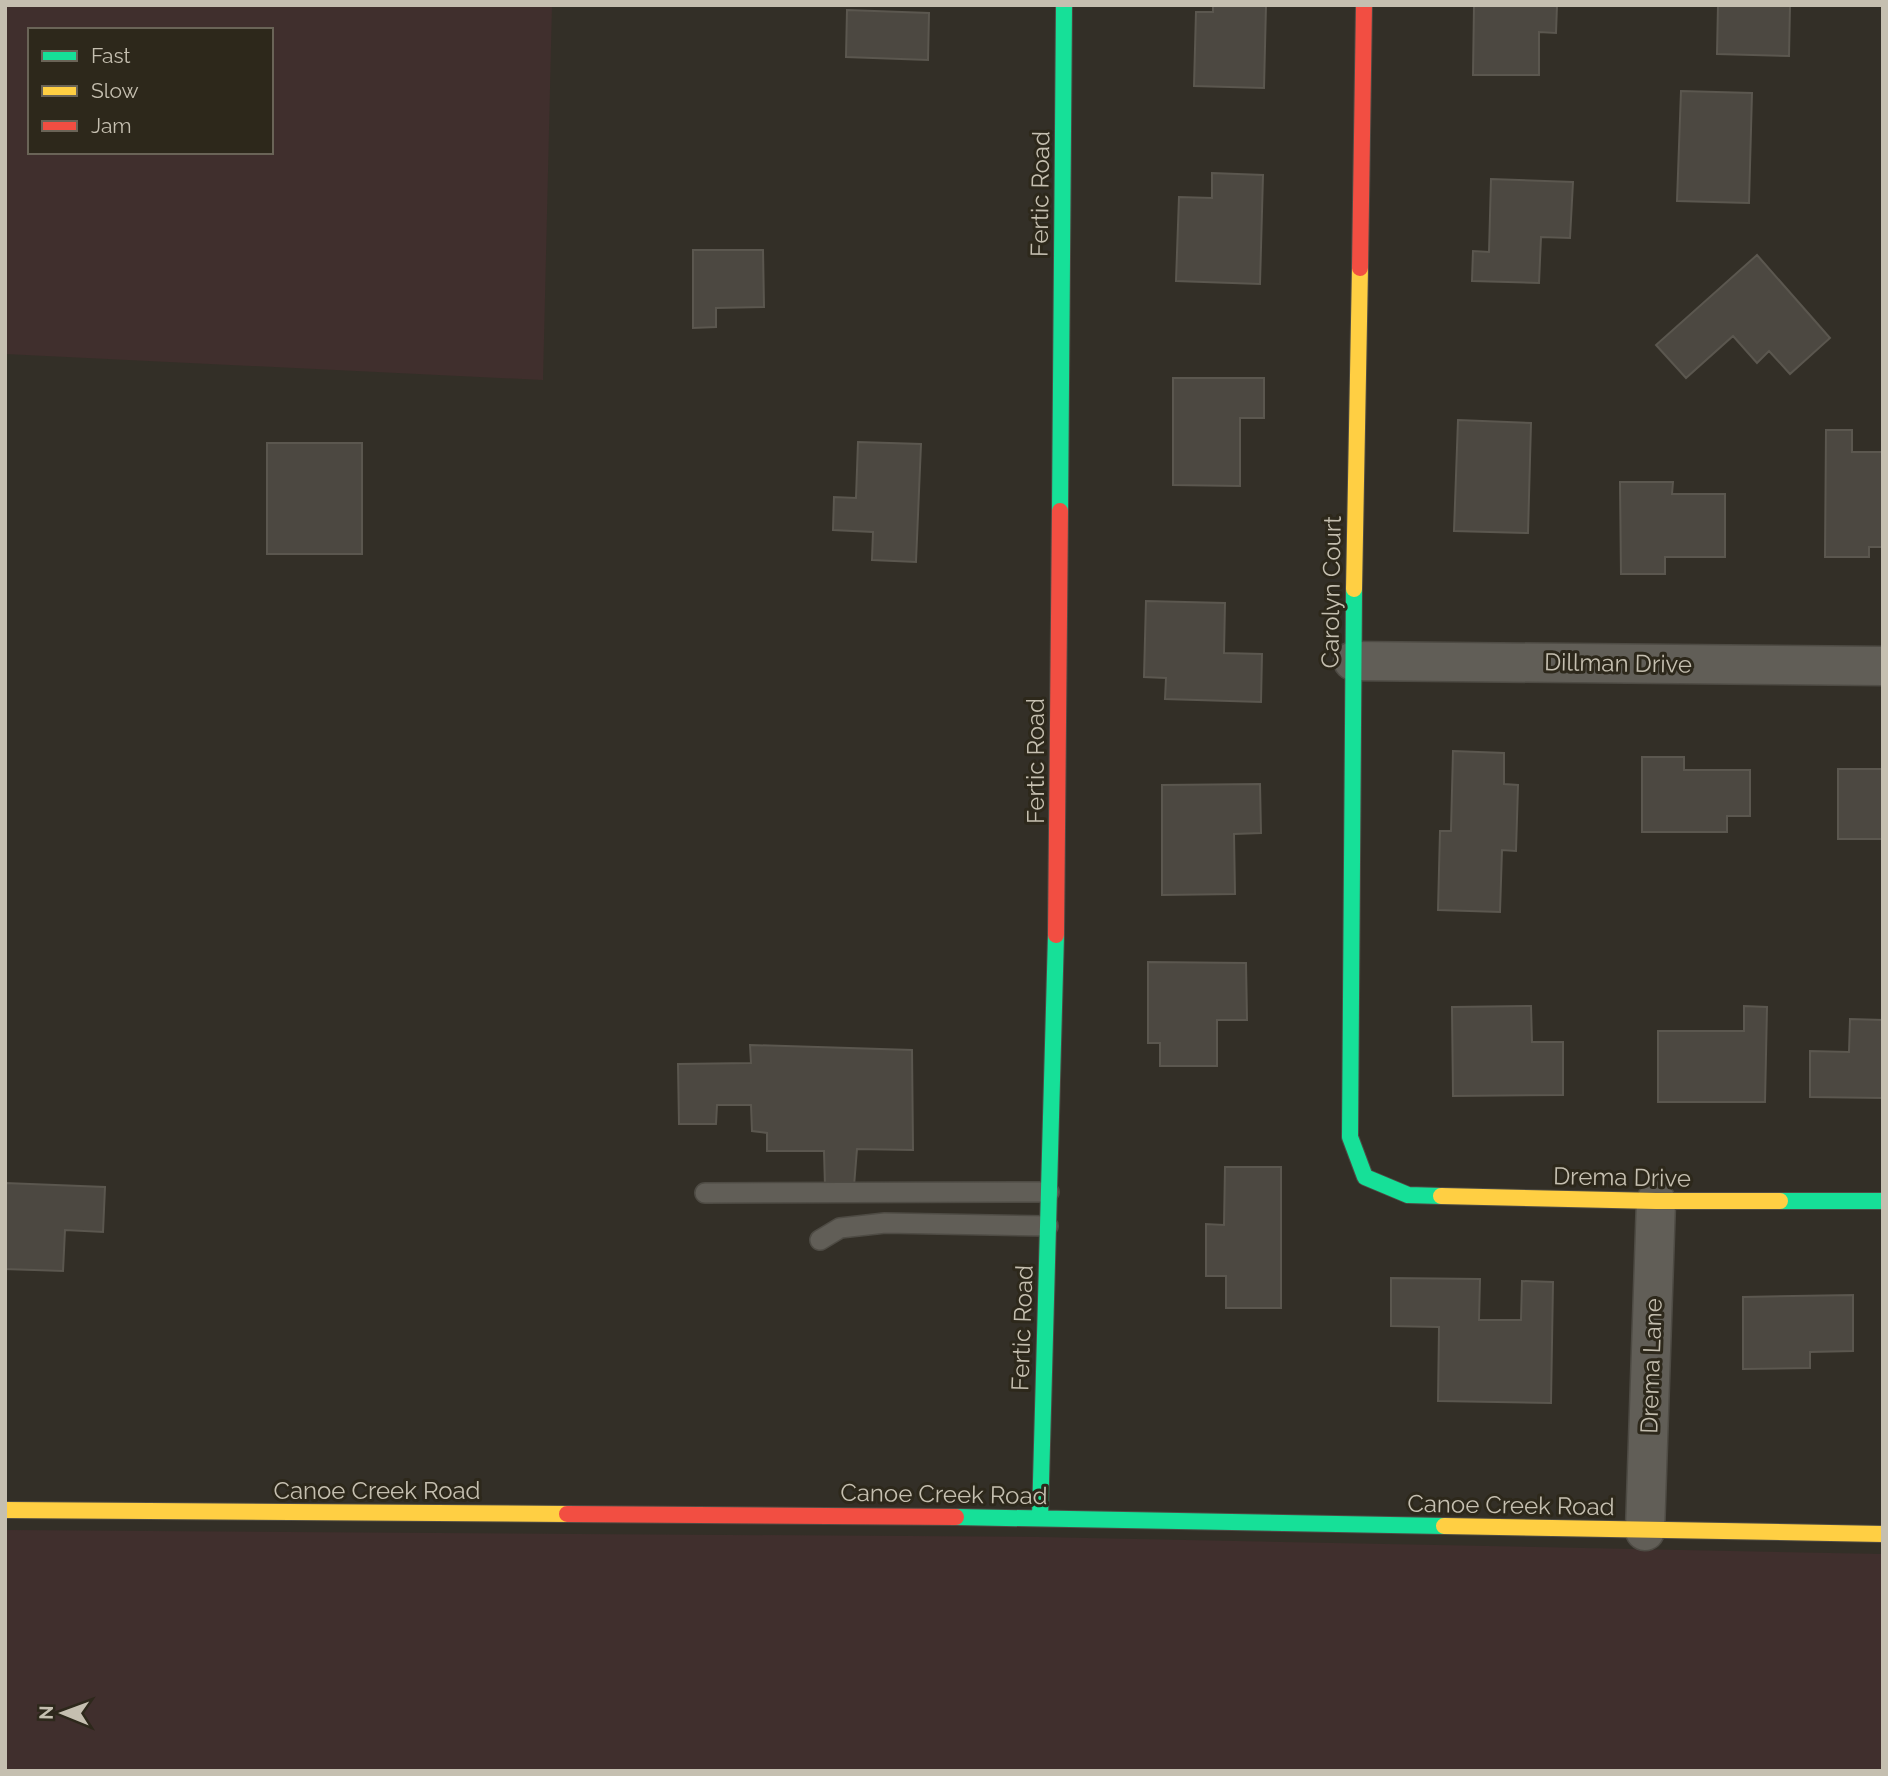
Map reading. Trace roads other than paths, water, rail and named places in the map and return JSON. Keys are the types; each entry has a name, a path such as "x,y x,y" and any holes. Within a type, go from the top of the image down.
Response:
{"street":[{"name":"Fertic Road","path":"1040,1518 1057,910 1064,5"},
{"name":"Carolyn Court","path":"1364,5 1353,661 1350,1137 1364,1177"},
{"name":"Dillman Drive","path":"1353,661 1883,666"},
{"name":"Drema Drive","path":"1364,1177 1408,1195 1656,1201 1883,1201"},
{"name":"Drema Lane","path":"1646,1531 1656,1201"},
{"name":"Canoe Creek Road","path":"5,1510 1040,1518 1883,1534"}],"lane":[{"path":"705,1193 1049,1192"},
{"path":"820,1240 840,1228 884,1223 1048,1226"}]}
